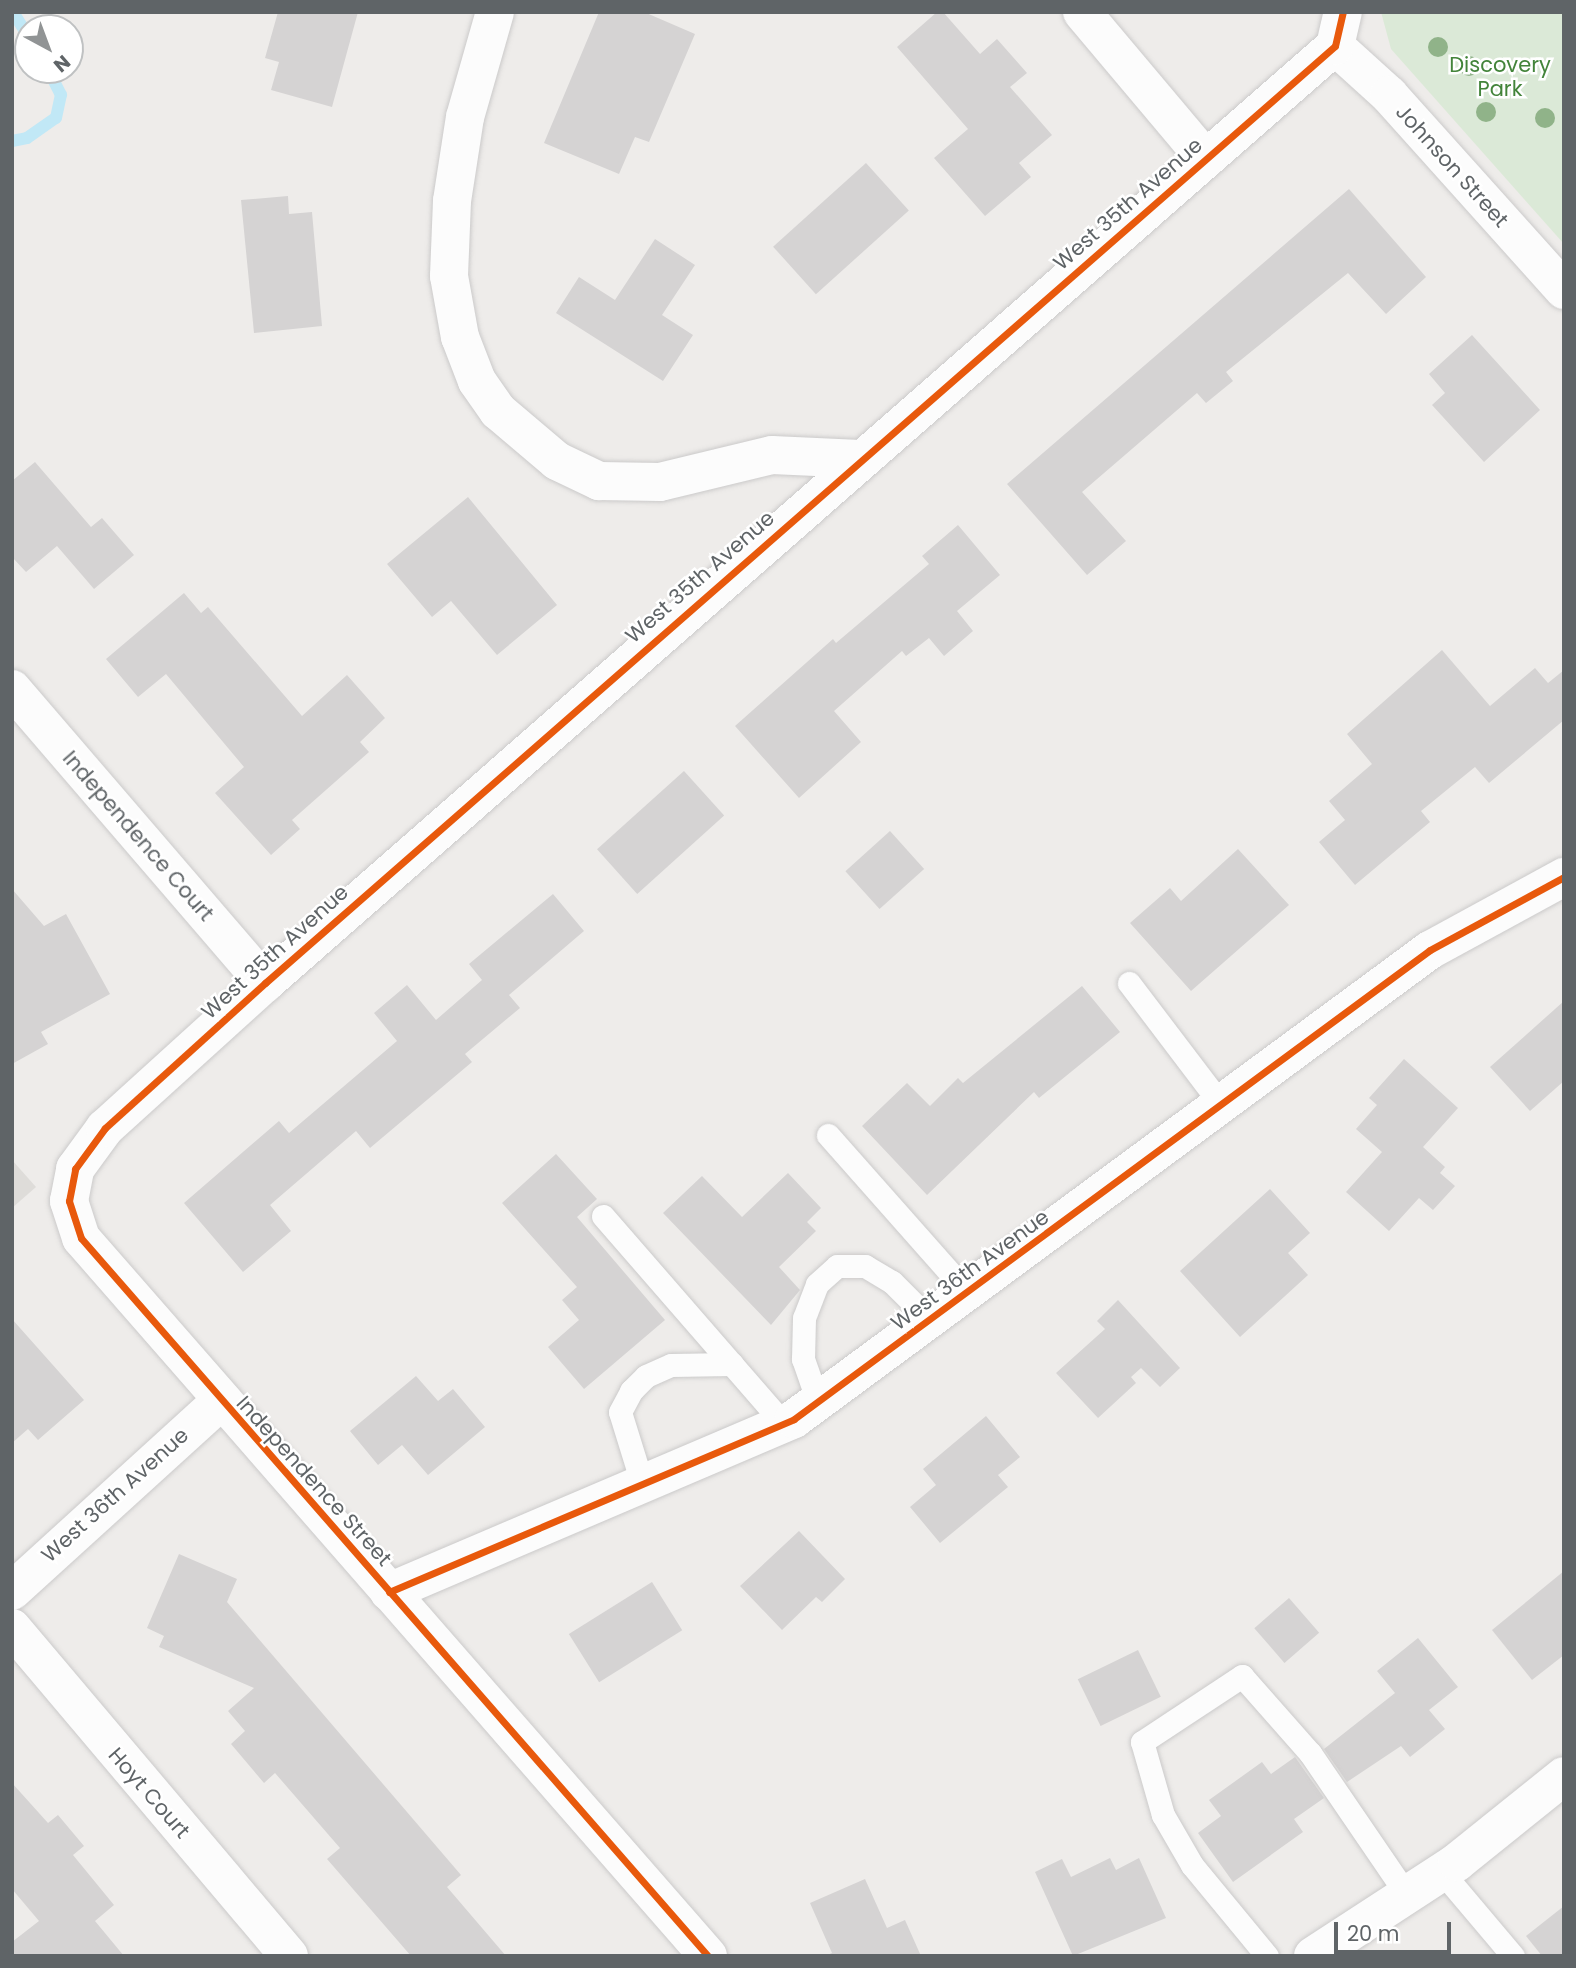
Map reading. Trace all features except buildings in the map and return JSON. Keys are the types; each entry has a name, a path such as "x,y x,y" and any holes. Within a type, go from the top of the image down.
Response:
{"street":[{"path":"495,12 465,117 452,201 449,275 460,337 477,381 498,411 556,461 599,481 660,482 772,456 860,458"},
{"path":"1082,12 1206,159"},
{"name":"West 35th Avenue","path":"75,1170 105,1128 265,983 860,458 1206,159 1339,29"},
{"name":"Johnson Street","path":"1339,29 1389,95 1564,290"},
{"name":"Independence Court","path":"12,689 265,983"},
{"name":"West 36th Avenue","path":"389,1592 783,1423 818,1402 1430,950 1564,877"},
{"name":"Independence Street","path":"75,1170 69,1201 81,1238 220,1402 708,1956"},
{"name":"West 36th Avenue","path":"12,1591 220,1402"},
{"name":"Hoyt Court","path":"12,1628 289,1956"},
{"path":"1313,1956 1442,1872 1564,1776"}],"lane":[{"path":"1129,983 1220,1103"},
{"path":"828,1135 968,1293"},
{"path":"603,1216 783,1423"},
{"path":"818,1402 803,1359 804,1318 817,1284 837,1266 864,1266 892,1282 930,1320"},
{"path":"642,1483 620,1412 631,1391 646,1376 671,1365 732,1364"},
{"path":"1267,1956 1192,1865 1163,1815 1142,1742 1242,1676 1310,1753 1407,1895"},
{"path":"1442,1872 1513,1956"}],"shaded area":[{"path":"12,1160 36,1187 12,1208"}],"green space":[{"name":"Discovery Park","path":"1381,12 1564,12 1564,244 1391,49"}],"waterway":[{"path":"12,141 27,138 56,118 61,95 55,84"}],"cycle path":[{"path":"708,1956 81,1238 69,1201 75,1169 105,1128 265,983 1335,46 1343,12"},
{"path":"389,1592 794,1419 1430,950 1564,877"}]}
